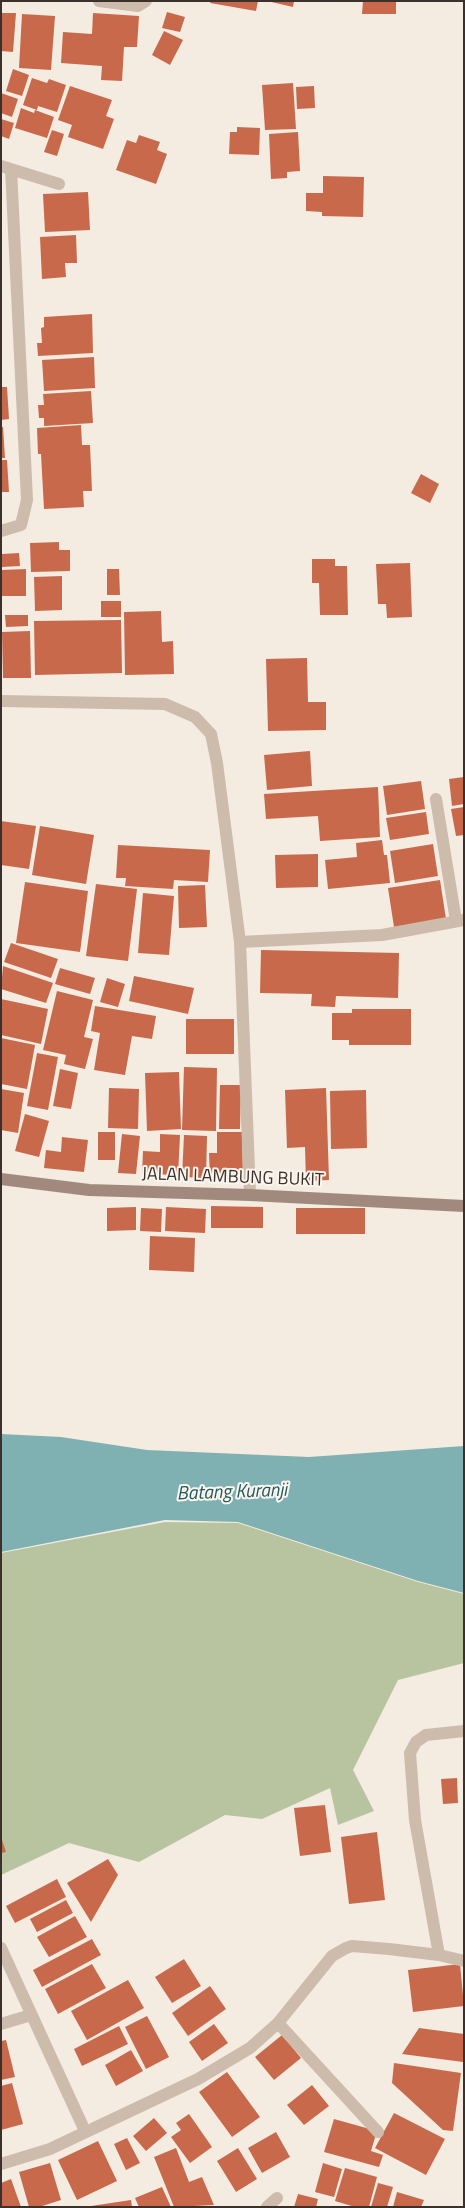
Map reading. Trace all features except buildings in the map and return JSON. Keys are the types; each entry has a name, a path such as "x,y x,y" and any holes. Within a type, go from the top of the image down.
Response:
{"street":[{"path":"99,1 138,6 146,1"},
{"path":"1,532 21,525 26,500 6,168 59,184"},
{"path":"1,701 165,704 195,717 211,734 217,762 240,942 250,1195"},
{"path":"240,942 382,935 460,920 436,799"},
{"name":"JALAN LAMBUNG BUKIT","path":"1,1179 88,1190 250,1195 464,1206"},
{"path":"439,1955 415,1820 410,1753 416,1742 426,1735 464,1731"},
{"path":"1,2164 50,2149 198,2079 250,2048 278,2023 332,1956 340,1950 352,1946 439,1955 464,1961"},
{"path":"1,1948 85,2131"},
{"path":"1,2024 32,2015"},
{"path":"278,2023 378,2132"},
{"path":"267,2207 277,2198"}],"green space":[{"path":"165,1522 238,1523 418,1582 464,1594 464,1663 398,1680 353,1770 374,1811 338,1825 330,1788 262,1819 225,1815 139,1862 69,1843 1,1875 1,1553"}],"water":[{"name":"Batang Kuranji","path":"1,1434 61,1437 147,1450 309,1457 464,1446 464,1593 418,1581 238,1522 165,1520 1,1552"}]}
